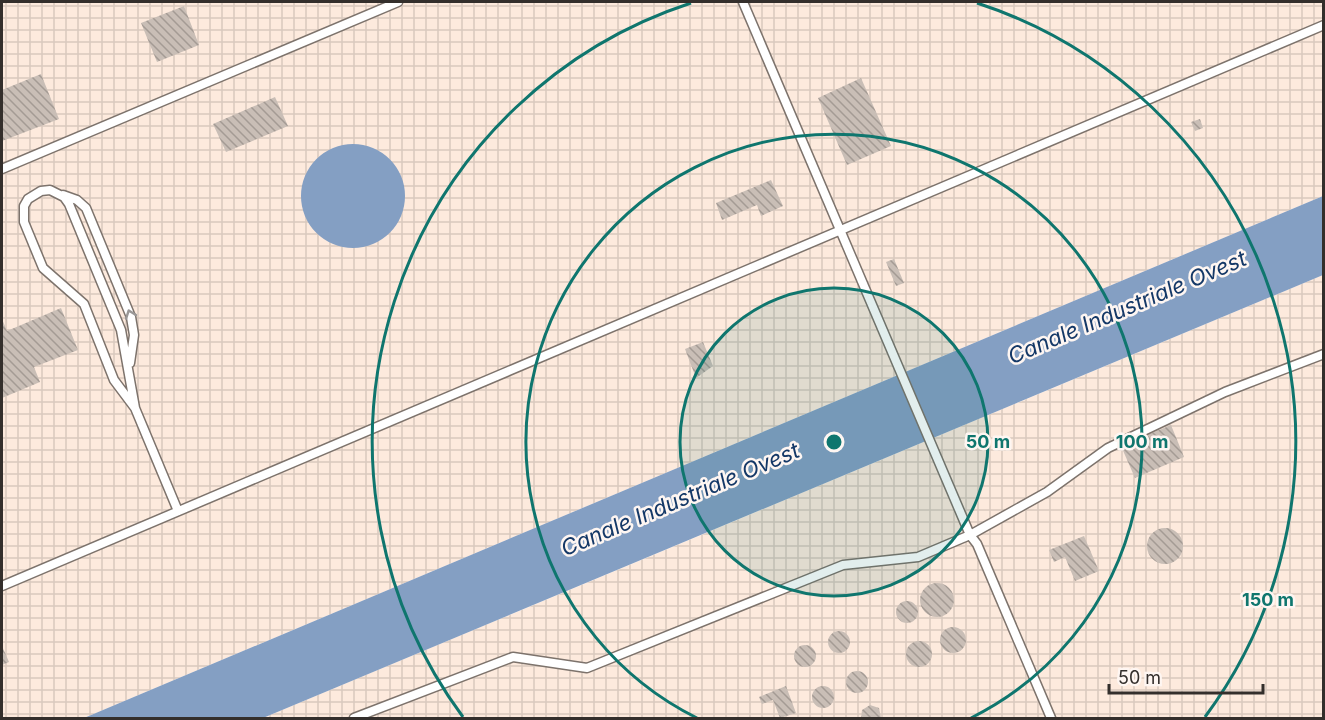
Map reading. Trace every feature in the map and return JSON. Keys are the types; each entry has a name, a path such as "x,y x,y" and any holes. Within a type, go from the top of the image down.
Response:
{"lane":[{"path":"2,169 398,2"},
{"path":"743,2 934,452 970,535 977,544 1051,718"},
{"path":"2,586 1323,25"},
{"path":"128,372 134,335 131,317 86,208 77,201 58,193 42,191 28,199 24,206 24,222 43,268 84,304 114,380 135,408"},
{"path":"58,193 69,204 121,330 135,408 178,511"},
{"path":"354,718 513,657 587,668 843,565 918,556 970,535 1047,492 1108,448 1225,392 1323,354"}],"shaded area":[{"path":"2,2 1323,2 1323,196 84,718 2,718"},
{"path":"1323,275 1323,718 263,718 888,457"}],"water":[{"path":"353,144 373,148 390,159 401,176 405,196 401,216 390,233 373,244 353,248 333,244 316,233 305,216 301,196 305,176 316,159 333,148"},
{"name":"Canale Industriale Ovest","path":"1323,196 1323,275 263,718 84,718"}],"building":[{"path":"184,6 199,45 157,62 141,23"},
{"path":"41,74 59,119 2,141 2,90"},
{"path":"861,78 891,146 847,165 818,98"},
{"path":"275,97 288,126 226,152 213,124"},
{"path":"1200,119 1203,128 1195,131 1191,122"},
{"path":"771,180 783,206 761,216 757,205 722,220 716,203"},
{"path":"894,259 904,283 896,286 886,262"},
{"path":"61,308 78,350 34,367 40,382 2,398 2,319 7,331"},
{"path":"703,342 713,366 696,378 685,349"},
{"path":"1171,425 1184,457 1135,478 1121,446"},
{"path":"1165,528 1177,534 1183,546 1177,558 1165,564 1153,558 1147,546 1153,534"},
{"path":"1084,536 1099,571 1075,581 1065,557 1054,562 1049,550"},
{"path":"937,583 949,588 954,600 949,612 937,617 925,612 920,600 925,588"},
{"path":"907,601 915,604 918,612 915,620 907,623 899,620 896,612 899,604"},
{"path":"953,627 962,631 966,640 962,649 953,653 944,649 940,640 944,631"},
{"path":"839,631 847,634 850,642 847,650 839,653 831,650 828,642 831,634"},
{"path":"919,641 928,645 932,654 928,663 919,667 910,663 906,654 910,645"},
{"path":"805,645 813,648 816,656 813,664 805,667 797,664 794,656 797,648"},
{"path":"2,646 9,662 2,665"},
{"path":"857,671 865,674 868,682 865,690 857,693 849,690 846,682 849,674"},
{"path":"786,686 796,713 780,718 773,700 762,704 759,697"},
{"path":"823,686 831,689 834,697 831,705 823,708 815,705 812,697 815,689"},
{"path":"870,705 879,708 881,718 861,718 862,710"}]}
